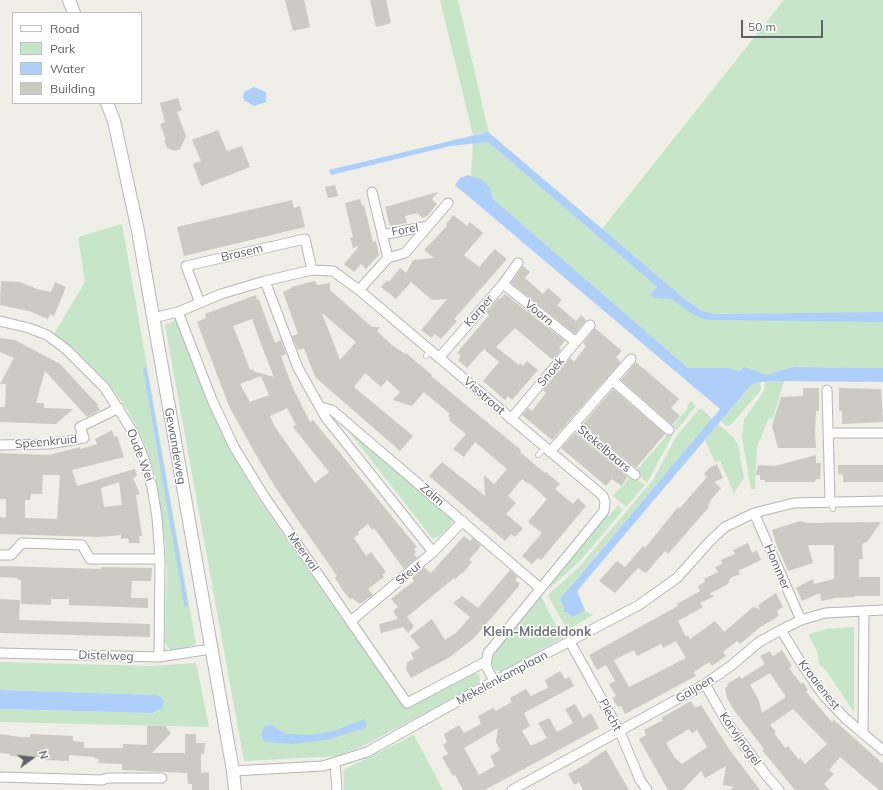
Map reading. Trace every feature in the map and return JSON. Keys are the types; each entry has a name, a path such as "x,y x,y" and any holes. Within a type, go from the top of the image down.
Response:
{"street":[{"path":"69,0 74,12"},
{"name":"Gewandeweg","path":"107,104 114,121 132,198 233,771 234,790"},
{"name":"Forel","path":"372,192 388,258"},
{"name":"Forel","path":"353,288 388,258 405,253 448,203"},
{"name":"Forel","path":"382,235 428,226"},
{"name":"Brasem","path":"200,303 186,266 305,239 312,270"},
{"name":"Karper","path":"438,358 503,284 518,262"},
{"name":"Visstraat","path":"153,318 178,312 265,281 312,270 333,271 428,353 438,358 445,367 509,422 602,496 605,507 488,653 485,662"},
{"name":"Zalm","path":"265,281 298,368 326,418 433,552"},
{"name":"Voorn","path":"503,284 576,342"},
{"name":"Meerval","path":"178,312 212,400 234,447 264,496 407,703 485,662"},
{"name":"Oude Wei","path":"0,321 29,328 47,335 67,350 104,387 119,408 133,432 144,459 152,488 157,516 160,559 159,657"},
{"name":"Snoek","path":"509,422 590,325"},
{"name":"Stekelbaars","path":"544,451 574,424 631,359"},
{"path":"612,380 669,430"},
{"path":"828,390 828,433 832,505"},
{"name":"Zalm","path":"321,407 332,410 540,588"},
{"name":"Speenkruid","path":"0,445 49,444 84,438 80,427 119,408"},
{"name":"Stekelbaars","path":"574,424 635,475"},
{"path":"828,433 883,433"},
{"name":"Mekelenkamplaan","path":"233,771 323,766 367,752 494,681 639,605 677,578 710,541 725,527 754,512 794,502 832,505 883,501"},
{"name":"Hommer","path":"754,512 801,620"},
{"name":"Steur","path":"351,621 433,552 463,521"},
{"path":"0,555 11,556 22,543 82,545 90,559 160,559"},
{"name":"Galjoen","path":"516,789 705,684 732,665 759,642 780,630 801,620 824,613 883,610"},
{"path":"863,734 864,611"},
{"name":"Kraaienest","path":"780,630 824,695 863,734 883,750"},
{"name":"Plecht","path":"570,642 620,732 640,780 647,790"},
{"name":"Distelweg","path":"0,652 159,657 211,649"},
{"path":"485,662 488,673 494,681"},
{"name":"Korvijnagel","path":"705,684 726,721 779,790"},
{"path":"335,763 337,790"},
{"path":"0,777 102,780 108,778 162,778"},
{"path":"102,780 102,790"}],"green space":[{"path":"440,0 458,0 489,134 482,133 473,135"},
{"path":"784,0 883,0 883,368 794,367 766,375 742,369 739,371 728,368 688,368 493,199 490,188 483,180 471,176 473,143 488,142 657,287 650,295 671,299 703,319 825,313 715,314 702,311 686,300 602,229"},
{"path":"122,224 196,644 178,650 170,650 165,641 167,573 165,542 157,485 148,453 136,425 123,403 108,384 67,343 54,334 85,282 78,237"},
{"path":"176,320 207,402 232,454 260,501 404,708 471,673 479,674 480,680 476,686 363,746 337,756 244,761 165,325"},
{"path":"784,381 773,418 769,418 757,447 755,489 751,489 742,437 744,420 764,391 765,382"},
{"path":"760,382 761,390 730,426 726,426 721,421 752,384"},
{"path":"691,401 696,406 677,430 671,428 688,408 687,406"},
{"path":"699,409 702,409 712,419 570,586 577,591 589,577 569,602 593,615 567,630 548,595 579,567 653,480 676,437"},
{"path":"340,420 450,514 453,520 450,526 439,537 432,538"},
{"path":"718,424 734,438 738,445 744,478 734,493 720,461 715,462 705,440"},
{"path":"670,432 672,436 647,483 635,472"},
{"path":"632,475 645,485 626,507 613,496"},
{"path":"618,505 623,510 580,561 551,587 546,587 607,515 609,516"},
{"path":"541,596 562,638 502,672 494,669 491,661 497,649"},
{"path":"854,627 854,712 826,670 819,664 818,653 809,636 810,634 827,629"},
{"path":"0,662 152,666 196,663 209,727 0,722 0,709 153,713 160,711 161,697 157,695 0,690"},
{"path":"414,735 443,790 344,790 343,770"}],"water":[{"path":"254,87 266,92 266,102 254,106 245,101 243,97 244,92"},
{"path":"488,132 686,300 702,311 715,314 883,312 883,322 703,319 671,299 656,298 650,295 657,287 488,142 450,146 331,175 329,170"},
{"path":"468,175 483,180 490,188 493,199 688,368 728,368 739,371 745,367 766,375 794,367 883,368 883,382 784,381 760,382 752,384 577,591 585,610 572,617 567,612 564,612 565,608 560,599 720,409 455,185 460,178"},
{"path":"0,690 157,695 161,697 164,702 163,708 153,713 0,709"},
{"path":"364,719 367,725 365,728 326,740 292,744 264,741 262,738 262,732 265,726 271,725 287,734 312,735 334,731"}],"building":[{"path":"285,0 304,0 310,27 293,31"},
{"path":"370,0 386,0 391,23 376,27"},
{"path":"178,98 182,110 177,112 186,136 180,149 175,151 167,148 164,140 166,140 160,124 165,122 160,103"},
{"path":"218,130 227,151 242,146 250,167 201,186 193,164 201,161 192,140"},
{"path":"335,185 338,196 328,198 325,187"},
{"path":"438,192 432,199 437,204 427,216 423,218 417,213 405,216 407,223 390,226 385,207"},
{"path":"360,199 362,206 364,205 373,242 376,241 379,255 366,269 361,264 354,272 344,264 359,246 353,248 350,238 353,237 345,203"},
{"path":"292,200 294,208 300,206 305,227 184,256 177,227"},
{"path":"453,215 467,226 470,222 483,233 464,255 479,267 495,249 507,259 454,319 457,321 441,339 435,334 432,338 421,330 447,299 432,300 411,282 396,299 381,287 387,280 389,282 400,268 406,273 413,260 434,258 424,250 447,226 446,224"},
{"path":"523,266 530,272 525,278 543,294 548,288 562,300 557,305 576,321 581,315 586,320 575,334 511,283"},
{"path":"1,281 20,282 37,289 51,292 55,282 66,287 54,316 50,314 48,319 29,311 0,305"},
{"path":"315,281 317,285 330,283 330,290 372,327 380,327 377,331 392,345 405,354 406,353 432,375 431,376 521,450 520,452 560,484 555,489 573,504 578,498 586,506 541,560 538,558 532,564 522,556 542,533 528,522 547,499 529,483 528,484 522,479 508,496 516,503 506,514 523,528 515,537 511,534 505,541 429,476 442,462 485,496 484,475 494,484 507,469 475,442 464,457 453,449 466,434 449,420 450,418 448,416 450,414 424,392 412,406 393,400 400,392 387,380 381,387 365,373 354,387 413,436 400,451 315,377 304,348 298,350 292,336 298,334 283,292 292,288 291,287","holes":["322,313 356,342 340,360"]},
{"path":"505,294 565,341 559,348 561,350 553,360 515,328 496,347 519,365 520,363 523,366 527,361 538,370 512,400 508,396 505,400 483,381 499,362 484,349 467,368 458,360 461,356 457,353 489,315 486,313 499,298 500,299"},
{"path":"256,295 275,343 281,340 286,354 281,356 292,386 310,422 313,420 417,547 414,549 416,552 414,554 417,558 404,569 374,528 372,530 368,524 358,532 359,534 354,538 366,556 371,552 386,572 382,575 384,577 368,589 373,595 360,604 352,598 350,599 344,592 335,578 337,576 277,490 229,406 197,322 206,318 205,314","holes":["252,319 261,344 274,377 253,371 253,369 250,370 233,326","261,376 269,395 250,402 240,384","287,408 296,425 293,427 329,472 315,483 275,427 270,416"]},
{"path":"595,328 622,351 616,357 621,362 552,440 522,415 528,408 532,411 546,393 543,390 570,358 574,362 586,346 583,343"},
{"path":"0,338 15,340 60,364 98,405 97,406 100,410 87,417 45,371 36,403 44,403 44,408 73,409 56,424 0,422 0,407 5,407 6,384 0,384 14,358 0,352"},
{"path":"636,362 679,399 671,408 680,416 672,425 621,380"},
{"path":"803,388 819,388 819,411 816,411 816,448 778,448 772,426 781,397 803,396"},
{"path":"839,388 881,389 883,422 842,424 842,411 839,411"},
{"path":"613,389 665,434 636,468 583,424"},
{"path":"112,430 114,437 117,436 124,457 72,470 77,486 135,469 137,476 133,478 140,494 136,495 142,536 139,536 140,543 129,543 128,538 121,539 121,535 99,537 0,534 0,517 6,518 6,499 0,499 0,453 49,455 97,444 95,439","holes":["43,475 60,475 57,519 25,518 25,500 30,500 31,494 42,494","119,482 122,505 104,507 101,488"]},
{"path":"575,433 628,477 621,486 612,479 606,486 561,448"},
{"path":"816,455 816,463 821,463 820,479 816,479 815,482 765,482 765,480 760,480 760,475 756,475 758,465 775,466"},
{"path":"717,464 723,478 714,482 721,488 711,500 708,506 709,507 668,554 665,551 646,573 638,568 615,593 599,581 617,561 625,567 643,546 645,548 678,507 680,508 707,477 704,474 709,468"},
{"path":"838,465 883,465 883,482 843,482 843,475 838,474"},
{"path":"800,521 807,523 881,522 867,542 862,544 863,559 859,559 859,577 880,577 880,596 854,596 821,601 820,593 802,601 796,588 813,579 814,584 834,579 834,545 808,545 813,563 788,571 776,544 772,530"},
{"path":"464,536 470,541 473,538 481,546 469,560 472,562 462,574 461,573 455,580 454,578 407,617 414,626 408,633 403,627 381,633 379,624 398,619 393,611 398,607 391,599 414,581 412,578 424,567 431,573"},
{"path":"748,543 752,553 757,550 761,560 738,571 740,574 730,578 728,584 709,594 715,596 700,603 703,607 678,621 686,637 688,635 690,639 715,621 724,632 753,607 760,609 758,605 776,593 783,607 777,611 779,616 759,628 740,644 737,641 723,652 726,656 712,666 709,662 694,672 696,676 625,714 621,706 618,707 612,698 616,696 609,684 615,681 606,665 597,670 589,655 678,606 677,604 700,591 698,586 705,582 704,579 718,572 715,567 722,564 721,560 735,554 733,550","holes":["676,641 686,658 629,687 614,660 634,650 637,656 661,644 663,648"]},
{"path":"0,566 101,569 101,567 152,568 151,581 132,581 131,598 148,598 148,608 69,605 69,599 51,599 51,605 21,604 21,580 18,580 18,578 0,577"},
{"path":"510,570 518,577 515,580 520,583 518,587 474,638 450,657 411,678 406,669 407,662 414,659 411,653 420,648 410,636 432,619 445,640 456,633 470,617 453,603 462,596 478,608"},
{"path":"0,599 20,600 19,620 150,624 150,637 0,633"},
{"path":"782,650 792,666 789,668 801,684 803,682 808,690 806,692 832,722 834,720 883,764 883,790 879,790 840,757 829,770 834,774 824,784 830,790 795,790 762,750 764,749 734,710 727,698 725,688 728,686 727,684 740,676 741,679 765,664 760,656 770,651 773,656","holes":["770,673 786,697 762,713 758,698 750,685","793,709 827,744 805,764 800,758 799,760 788,746 785,748 774,733 776,732 770,725"]},
{"path":"560,671 565,679 569,677 574,686 524,713 530,726 522,731 531,746 547,738 538,723 549,718 557,732 573,723 565,709 575,704 583,718 591,713 599,728 485,790 463,790 455,775 453,776 442,757 448,754 443,745 447,742 444,734 459,725 464,733 481,724 478,716 493,708 496,711 512,702 510,698 526,689 531,696 548,688 545,680","holes":["498,728 496,742 500,750 490,756 495,766 479,775 464,748"]},
{"path":"691,701 695,708 701,705 729,749 760,790 730,790 734,787 723,785 726,766 705,778 701,771 683,790 668,790 639,739 646,735 644,730 663,720 661,718","holes":["689,729 692,733 697,730 707,747 682,764 675,758 666,743"]},
{"path":"147,726 165,726 171,733 152,753 185,753 185,734 196,734 196,743 205,743 204,754 201,754 201,773 209,772 209,790 192,790 192,784 188,784 187,773 122,770 122,764 98,763 99,759 94,757 69,755 69,761 43,760 43,757 10,756 10,754 0,753 0,734 20,737 30,737 30,734 73,736 73,741 84,742 84,748 123,748 123,744 147,745"},
{"path":"606,750 629,790 583,790 579,782 574,785 568,774 590,762 589,761"}],"waterway":[{"path":"145,369 186,605"}],"district":[{"name":"Klein-Middeldonk","path":"537,632"}]}
